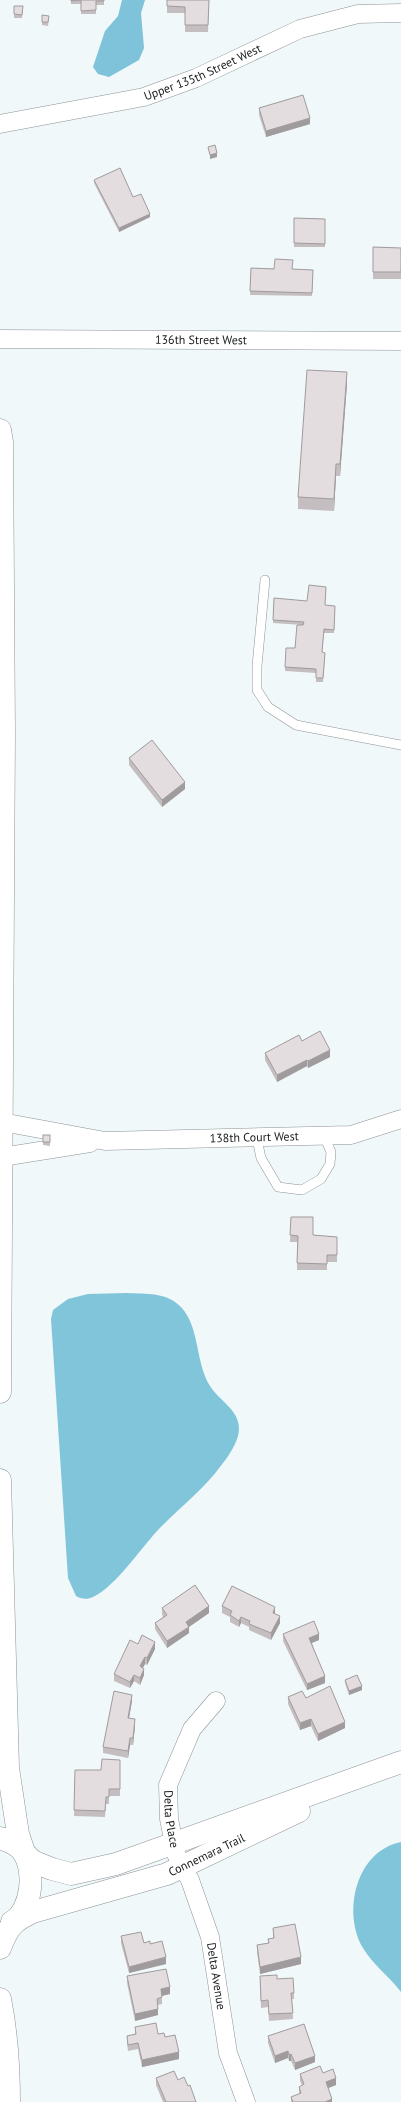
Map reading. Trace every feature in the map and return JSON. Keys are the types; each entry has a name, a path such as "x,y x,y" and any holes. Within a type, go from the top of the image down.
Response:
{"street":[{"name":"Upper 135th Street West","path":"0,124 144,97 196,78 300,29 358,14 401,13"},
{"name":"136th Street West","path":"0,339 401,341"},
{"path":"0,1392 2,1156 1,439"},
{"name":"138th Court West","path":"2,1156 105,1140 257,1139 351,1136 401,1119"},
{"name":"138th Court West","path":"2,1122 105,1140"},
{"path":"0,1480 8,1768 18,1834 28,1864 30,1886 25,1909 8,1923 8,1929 0,1948"},
{"name":"Delta Place","path":"177,1854 169,1819 168,1785 192,1729 216,1701"},
{"name":"Connemara Trail","path":"0,1838 12,1842 32,1861 52,1870 71,1874 116,1864 177,1854 394,1764"},
{"name":"Connemara Trail","path":"8,1923 33,1912 167,1874 177,1854"},
{"name":"Delta Avenue","path":"177,1854 210,1937 228,2053 246,2102"},
{"path":"0,1999 6,2031 9,2067 9,2102"}],"lane":[{"path":"265,580 257,672 257,690 268,707 296,725 401,745"},
{"path":"257,1139 261,1158 278,1187 302,1190 321,1179 330,1164 331,1152 324,1136"}],"shaded area":[{"path":"122,0 145,0 141,13 144,48 139,60 109,77 98,74 93,67 105,31 118,16"},
{"path":"127,1293 163,1296 181,1307 187,1315 195,1334 205,1377 210,1386 235,1414 238,1420 238,1436 223,1464 198,1492 158,1530 119,1576 101,1592 89,1599 84,1599 76,1596 68,1578 51,1319 53,1310 68,1299 88,1294"},
{"path":"401,1842 401,1992 371,1960 363,1948 357,1933 354,1918 354,1901 357,1885 364,1870 373,1857 386,1848"}],"building":[{"path":"81,0 104,1 96,1 96,10 81,11"},
{"path":"167,0 209,0 208,25 185,25 185,7 167,6"},
{"path":"14,6 23,6 22,15 14,14"},
{"path":"42,15 49,16 48,22 42,22"},
{"path":"303,95 310,118 266,131 259,108"},
{"path":"215,145 217,153 210,155 208,147"},
{"path":"120,168 133,197 141,194 150,214 119,228 94,180"},
{"path":"294,218 325,219 325,244 294,243"},
{"path":"373,247 401,248 401,272 373,272"},
{"path":"275,259 293,260 292,269 313,270 312,293 250,291 251,268 274,269"},
{"path":"307,370 347,372 340,464 336,464 334,499 298,497"},
{"path":"309,585 326,587 325,605 335,606 334,630 324,629 322,652 325,653 323,678 316,678 316,669 285,667 286,648 295,648 297,625 303,625 304,622 273,620 274,598 307,601"},
{"path":"152,740 185,782 162,800 129,758"},
{"path":"320,1031 330,1050 277,1075 265,1053 299,1035 302,1041"},
{"path":"43,1135 50,1135 50,1142 43,1142"},
{"path":"291,1217 313,1217 313,1235 337,1237 337,1255 327,1255 327,1264 297,1263 298,1236 290,1235"},
{"path":"195,1585 209,1606 186,1622 189,1627 167,1641 155,1623 167,1615 162,1608"},
{"path":"232,1586 275,1607 273,1613 280,1616 271,1633 249,1624 250,1621 241,1617 239,1621 230,1615 232,1611 222,1606"},
{"path":"314,1621 319,1634 309,1638 325,1676 307,1684 283,1634"},
{"path":"142,1635 155,1642 147,1658 145,1657 140,1666 144,1669 140,1678 134,1675 130,1682 114,1674 130,1640 138,1644"},
{"path":"357,1675 362,1686 349,1691 345,1680"},
{"path":"330,1686 345,1722 318,1734 311,1719 300,1723 288,1697 302,1691 306,1698"},
{"path":"114,1691 132,1695 128,1718 135,1719 133,1738 130,1738 128,1751 103,1747"},
{"path":"102,1759 120,1760 120,1789 109,1789 109,1797 106,1797 105,1811 74,1810 75,1770 101,1770"},
{"path":"295,1924 301,1957 260,1967 257,1945 269,1943 268,1939 274,1938 273,1928"},
{"path":"141,1932 144,1943 150,1941 150,1944 162,1941 166,1957 129,1967 121,1936"},
{"path":"166,1969 170,1987 161,1989 162,1997 157,1999 158,2009 135,2014 127,1976"},
{"path":"277,1975 277,1979 293,1978 294,1993 291,1993 293,2013 269,2014 268,2000 261,2001 260,1976"},
{"path":"156,2023 158,2034 164,2033 165,2037 175,2035 179,2052 142,2060 138,2043 128,2045 127,2036 136,2034 135,2027"},
{"path":"304,2024 315,2056 295,2063 288,2051 275,2056 268,2036"},
{"path":"320,2066 323,2073 333,2069 336,2078 326,2082 332,2099 325,2102 293,2102 291,2097 301,2093 299,2087 304,2084 300,2074"},
{"path":"174,2071 178,2080 184,2077 188,2086 190,2085 196,2102 166,2102 156,2078"}]}
